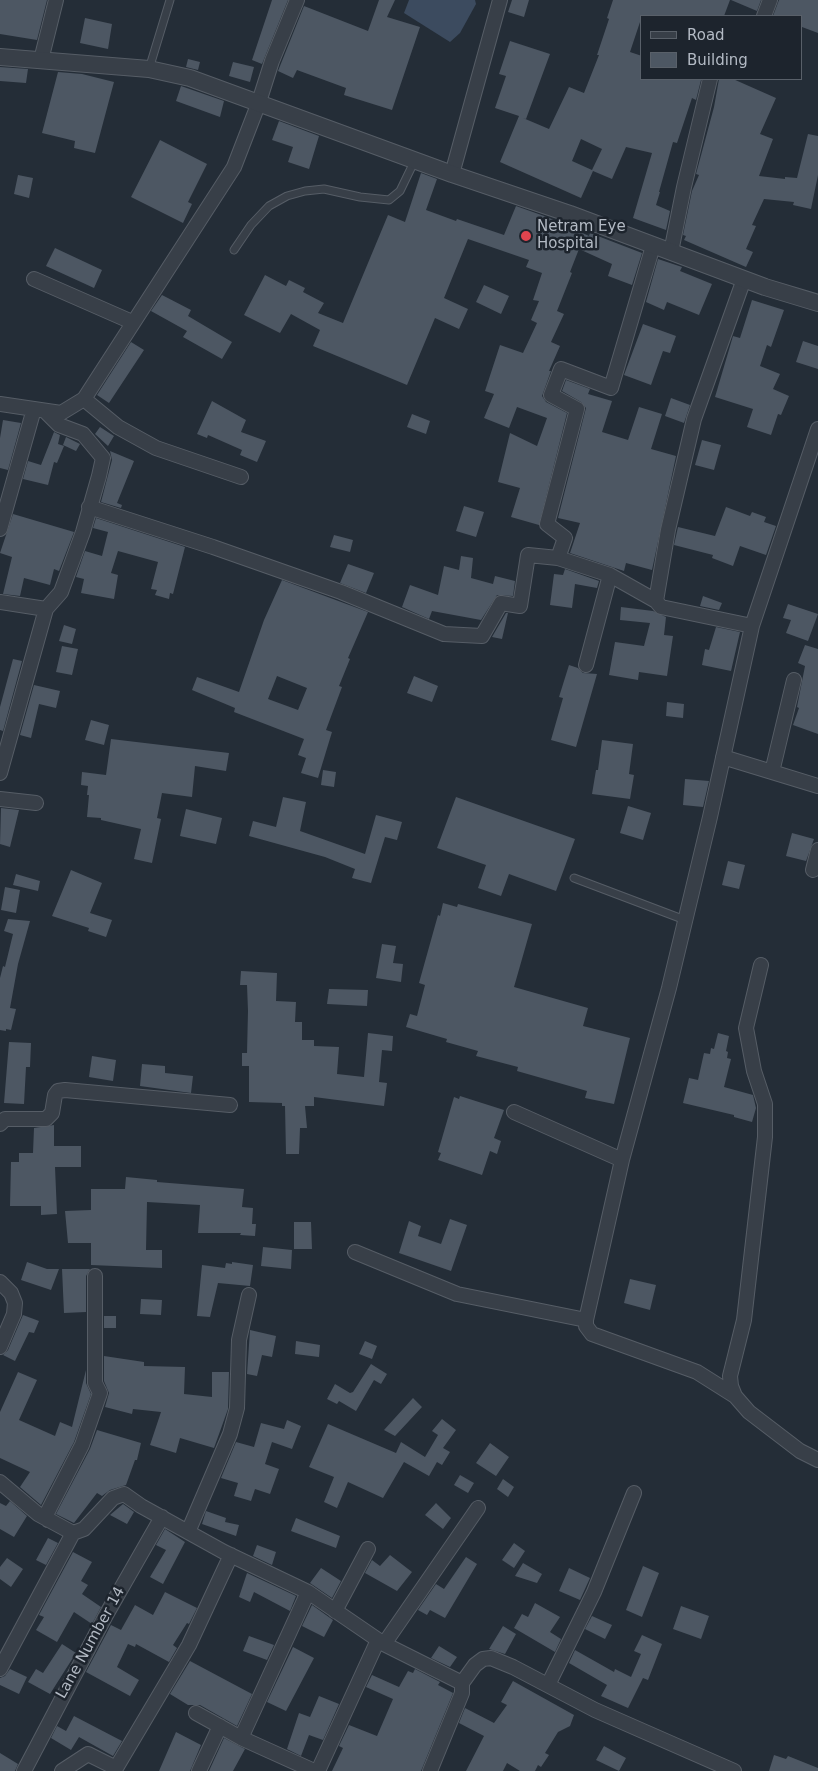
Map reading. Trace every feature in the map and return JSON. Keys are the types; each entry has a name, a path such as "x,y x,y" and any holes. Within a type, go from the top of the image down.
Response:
{"street":[{"path":"41,60 56,0"},
{"path":"0,404 61,413 84,399 132,322 234,168 258,105 272,61 297,0"},
{"path":"452,174 500,0"},
{"path":"764,15 770,0"},
{"path":"0,57 149,70 190,78 258,105 570,214 744,279 818,303"},
{"path":"671,252 710,80"},
{"path":"558,558 565,538 547,524 577,409 551,395 561,369 611,388 654,246"},
{"path":"34,279 132,322"},
{"path":"656,601 668,530 694,419 744,279"},
{"path":"84,399 118,427 156,448 241,477"},
{"path":"0,773 46,609 61,592 83,532 103,458 83,434 59,425 40,410"},
{"path":"0,529 40,410"},
{"path":"818,429 752,626 685,920 622,1160 586,1320 586,1326 592,1334 697,1372 735,1396 749,1412 800,1451 818,1460"},
{"path":"90,507 214,547 341,592 444,634 482,636 501,603 520,606 528,555 558,558 610,575 656,601 661,607 752,626"},
{"path":"586,665 610,575"},
{"path":"0,602 46,609"},
{"path":"772,772 794,680"},
{"path":"722,757 818,786"},
{"path":"0,799 36,803"},
{"path":"813,870 818,850"},
{"path":"735,1396 730,1376 744,1320 766,1120 765,1104 754,1070 746,1028 760,965"},
{"path":"2,1120 46,1119 52,1113 55,1095 58,1091 65,1090 230,1105"},
{"path":"514,1112 622,1160"},
{"path":"355,1252 457,1294 586,1320"},
{"path":"48,1520 47,1512 82,1445 100,1393 95,1383 95,1276"},
{"path":"0,1282 11,1293 15,1303 14,1314 0,1347"},
{"path":"188,1532 230,1434 235,1417 237,1408 239,1340 249,1295"},
{"path":"0,1482 38,1514 73,1532 84,1529 113,1498 124,1494 231,1555 308,1592 381,1642 462,1683"},
{"path":"548,1685 594,1592 634,1493"},
{"path":"196,1713 241,1738 316,1771 381,1642 478,1508"},
{"name":"Lane Number 14","path":"24,1771 106,1615 162,1517"},
{"path":"0,1669 73,1532"},
{"path":"335,1611 368,1549"},
{"path":"62,1771 88,1754 116,1768 189,1645 231,1555"},
{"path":"241,1738 308,1592"},
{"path":"430,1771 462,1693 462,1683 475,1665 483,1659 491,1658 595,1710 734,1771"},
{"path":"199,1771 220,1726"},
{"path":"279,1771 284,1757"}],"lane":[{"path":"149,70 170,0"},
{"path":"234,250 251,224 269,206 287,196 324,189 360,197 389,200 400,191 415,160"},
{"path":"574,878 685,920"}],"water":[{"path":"409,0 475,0 476,4 460,33 450,42 404,13"}],"building":[{"path":"0,0 47,0 37,40 0,34"},
{"path":"272,0 288,0 262,64 252,60"},
{"path":"379,0 395,0 387,17 420,27 392,110 344,95 346,88 297,70 293,78 278,71 304,6 368,31"},
{"path":"512,0 529,0 524,17 508,12"},
{"path":"613,0 730,0 724,15 640,15 640,22 630,52 640,55 640,80 701,80 696,100 692,98 677,143 673,142 659,192 656,205 670,211 666,230 633,218 652,153 626,147 612,179 593,171 581,198 500,162 519,116 495,108 506,76 499,74 510,41 550,54 526,119 523,118 549,129 569,87 584,93 599,55 597,55 609,19 607,18","holes":["581,139 602,149 592,170 572,161"]},
{"path":"731,0 761,0 757,11"},
{"path":"779,0 818,0 818,33 803,27 803,15 773,15"},
{"path":"85,18 112,24 108,49 80,43"},
{"path":"188,59 200,62 198,70 186,67"},
{"path":"233,62 254,67 250,82 229,76"},
{"path":"0,67 28,69 26,83 0,81"},
{"path":"58,72 82,74 114,82 95,153 74,148 75,141 42,133"},
{"path":"719,80 735,80 776,98 760,134 773,139 759,176 785,179 785,177 797,178 808,134 818,136 818,175 811,209 793,205 794,202 764,199 752,225 756,226 746,249 753,252 746,267 684,240 686,236 683,235 692,191 699,175 696,174 714,107"},
{"path":"181,86 224,101 220,117 176,101"},
{"path":"279,121 319,136 309,169 288,162 293,147 272,140"},
{"path":"160,140 207,164 188,202 192,204 183,223 131,197"},
{"path":"421,173 437,179 426,210 456,221 457,219 504,235 516,206 547,217 589,236 590,233 642,253 632,285 608,276 612,264 579,249 570,272 572,273 557,311 564,314 551,342 560,346 549,371 551,371 542,396 546,402 567,413 539,525 511,517 520,488 498,482 510,433 537,446 547,418 517,407 509,428 484,418 494,394 485,391 500,345 523,353 537,323 531,320 539,301 533,300 542,273 526,267 529,260 468,239 444,298 468,309 459,329 435,318 407,385 313,346 320,330 291,314 280,333 244,315 265,275 286,286 289,280 305,288 303,292 324,303 318,313 343,323 388,215 405,222"},
{"path":"18,175 33,178 29,198 14,194"},
{"path":"55,248 102,270 94,288 46,266"},
{"path":"658,259 682,267 680,271 712,284 699,315 667,302 664,310 646,302"},
{"path":"484,285 509,296 501,314 476,302"},
{"path":"162,295 191,310 188,316 232,342 222,359 183,337 187,331 151,311"},
{"path":"752,300 784,310 771,347 767,345 760,366 780,374 773,389 789,396 781,415 778,414 771,435 747,427 753,409 715,397 733,336 740,338"},
{"path":"643,324 676,336 670,353 663,351 651,385 624,375"},
{"path":"803,341 818,346 818,369 796,362"},
{"path":"131,342 144,350 109,403 97,395"},
{"path":"566,380 590,389 588,394 612,401 602,432 628,440 639,407 662,414 651,449 676,456 652,570 626,563 624,571 570,553 580,523 558,518 586,408 581,402 562,391"},
{"path":"671,398 690,405 684,423 665,416"},
{"path":"212,401 246,420 241,432 266,441 257,462 240,455 242,450 208,435 207,438 197,434"},
{"path":"412,414 430,421 426,434 407,427"},
{"path":"3,420 21,423 8,470 0,468 0,438"},
{"path":"100,427 114,436 108,446 95,434"},
{"path":"54,432 60,435 58,444 64,446 57,463 54,462 48,485 23,479 28,461 41,465"},
{"path":"66,437 80,444 76,451 63,445"},
{"path":"702,440 721,445 714,470 695,465"},
{"path":"110,451 134,461 117,503 122,505 121,508 101,502 112,460"},
{"path":"464,506 484,512 476,537 456,531"},
{"path":"726,507 750,516 752,512 766,517 764,522 776,526 766,555 740,546 733,566 712,558 713,555 674,545 678,527 715,536"},
{"path":"13,514 74,532 59,571 54,569 50,585 24,578 20,596 3,594 12,557 0,553"},
{"path":"96,518 185,547 173,594 170,593 169,599 155,595 157,590 151,589 158,562 118,551 111,573 118,575 114,599 81,593 84,579 76,577 85,551 102,556 108,532 93,528"},
{"path":"334,535 353,540 350,552 330,547"},
{"path":"461,556 473,558 471,578 493,584 495,576 515,581 513,596 497,595 481,620 432,611 429,619 402,607 410,585 438,595 444,566 459,570"},
{"path":"348,564 374,573 366,593 340,583"},
{"path":"565,569 599,581 597,588 575,584 572,608 550,605 554,574 563,575"},
{"path":"282,580 368,612 348,658 350,659 339,686 342,687 326,730 332,732 318,778 301,773 306,758 298,755 304,739 234,712 235,708 192,690 197,677 239,692 264,620","holes":["277,676 307,688 298,710 268,699"]},
{"path":"703,596 722,603 719,610 700,606"},
{"path":"788,604 818,614 808,641 786,633 791,620 783,618"},
{"path":"621,607 653,611 666,617 664,635 673,636 667,676 639,672 638,680 609,675 615,642 644,646 650,623 620,620"},
{"path":"506,613 508,613 502,639 492,637"},
{"path":"64,625 76,629 72,644 59,641"},
{"path":"716,627 740,632 731,671 702,665 705,649 709,650"},
{"path":"805,645 818,649 818,734 793,725 799,708 797,707 805,666 798,663"},
{"path":"62,646 78,649 72,675 56,672"},
{"path":"13,659 22,661 3,731 0,730 0,707"},
{"path":"569,665 578,668 583,673 597,674 576,747 551,740 563,698 559,697"},
{"path":"414,676 438,686 432,702 407,693"},
{"path":"34,685 60,691 56,708 39,704 31,738 20,735"},
{"path":"667,702 684,704 683,718 666,716"},
{"path":"91,720 109,725 104,745 85,740"},
{"path":"111,739 229,753 226,771 195,766 192,797 162,793 157,818 161,819 152,863 134,859 141,829 101,820 101,818 87,817 88,786 81,785 82,772 106,775"},
{"path":"602,740 633,744 629,774 634,775 630,799 592,794 596,770 598,770"},
{"path":"323,770 336,772 334,787 321,785"},
{"path":"685,779 709,781 703,807 683,805"},
{"path":"283,797 306,802 300,831 365,854 376,815 402,822 397,840 385,837 371,883 352,878 355,869 325,857 249,836 253,821 276,827"},
{"path":"456,797 575,839 556,891 509,874 501,896 478,888 486,865 437,848"},
{"path":"628,806 651,813 643,840 620,833"},
{"path":"1,808 19,810 10,847 0,844"},
{"path":"186,809 222,818 216,844 180,836"},
{"path":"792,833 814,839 806,861 786,856"},
{"path":"728,861 745,865 739,889 722,885"},
{"path":"71,870 102,883 90,913 112,920 106,937 88,931 89,928 52,916"},
{"path":"16,874 40,881 38,891 13,885"},
{"path":"5,887 20,890 16,913 1,910"},
{"path":"443,903 457,907 458,904 532,924 514,987 588,1008 583,1026 630,1038 614,1104 585,1098 587,1091 517,1071 518,1067 476,1056 478,1051 446,1042 447,1039 406,1027 410,1014 417,1016 425,985 419,983"},
{"path":"8,919 30,921 18,964 10,1008 16,1009 11,1030 6,1029 6,1031 0,1030 0,978 3,966 5,967 13,934 4,931"},
{"path":"382,944 396,946 393,963 403,964 401,982 376,978"},
{"path":"241,971 277,973 276,1001 296,1002 295,1022 302,1022 302,1040 314,1040 314,1046 339,1047 337,1074 364,1077 368,1033 393,1036 392,1051 382,1050 379,1082 387,1083 384,1106 314,1097 314,1106 305,1106 307,1128 300,1128 299,1154 286,1154 285,1106 282,1106 282,1103 249,1102 249,1066 242,1066 242,1053 247,1053 247,985 240,985"},
{"path":"329,989 368,990 367,1006 327,1004"},
{"path":"718,1033 729,1036 726,1051 728,1052 727,1058 731,1059 724,1087 753,1095 756,1108 752,1122 734,1117 734,1115 683,1103 689,1078 698,1080 704,1053 710,1054 711,1048 714,1049"},
{"path":"9,1042 31,1043 30,1067 26,1067 24,1104 4,1103"},
{"path":"92,1056 116,1060 113,1081 89,1077"},
{"path":"142,1064 165,1066 165,1073 193,1076 191,1093 140,1086"},
{"path":"460,1096 504,1110 494,1138 501,1141 497,1154 490,1151 482,1175 438,1160 441,1153 438,1152 454,1097 459,1099"},
{"path":"54,1125 54,1146 81,1146 81,1167 55,1167 57,1214 41,1215 41,1206 10,1206 11,1162 19,1162 19,1153 33,1153 34,1128"},
{"path":"126,1177 157,1180 157,1182 244,1189 242,1207 253,1208 252,1224 256,1224 255,1236 240,1235 241,1233 198,1233 200,1205 147,1202 146,1250 162,1250 162,1268 91,1265 91,1243 68,1243 65,1211 91,1210 91,1189 125,1189"},
{"path":"450,1219 467,1225 451,1271 399,1253 409,1221 421,1226 418,1236 441,1244"},
{"path":"294,1222 311,1222 312,1249 294,1249"},
{"path":"263,1247 292,1250 291,1269 261,1266"},
{"path":"27,1262 47,1269 59,1269 51,1290 21,1280"},
{"path":"232,1262 253,1265 250,1286 218,1283 210,1317 197,1316 202,1265 225,1268 226,1263 232,1264"},
{"path":"62,1269 90,1269 86,1276 86,1312 64,1313"},
{"path":"630,1279 656,1285 650,1310 624,1303"},
{"path":"141,1299 162,1300 161,1315 140,1314"},
{"path":"23,1315 39,1321 34,1333 29,1332 15,1361 3,1355 8,1350"},
{"path":"104,1316 116,1316 116,1328 104,1328"},
{"path":"250,1330 276,1336 272,1357 262,1355 257,1376 247,1374"},
{"path":"296,1341 320,1345 319,1357 295,1354"},
{"path":"365,1341 377,1346 372,1359 359,1354"},
{"path":"104,1356 144,1362 144,1366 185,1367 184,1394 212,1397 212,1372 229,1372 228,1409 214,1448 180,1438 176,1453 150,1445 161,1412 133,1409 132,1414 105,1407 109,1393 104,1381"},
{"path":"371,1364 387,1374 381,1384 374,1380 356,1411 339,1401 337,1404 327,1399 335,1384 350,1393 353,1392"},
{"path":"86,1370 86,1383 91,1394 74,1442 41,1505 20,1487 30,1472 0,1458 0,1412 18,1372 37,1380 19,1420 55,1436 60,1422 72,1427"},
{"path":"413,1398 422,1407 395,1436 384,1430"},
{"path":"442,1419 456,1430 443,1448 450,1452 442,1465 437,1462 429,1476 404,1462 383,1498 348,1482 337,1508 324,1502 334,1477 309,1467 328,1424 396,1453 401,1442 425,1457 438,1435 432,1431"},
{"path":"287,1420 301,1426 292,1449 272,1442 265,1464 279,1469 270,1494 255,1489 251,1501 234,1496 238,1483 221,1478 236,1442 254,1447 261,1423 284,1429"},
{"path":"97,1430 141,1443 137,1460 135,1460 126,1485 110,1490 102,1496 97,1493 74,1523 56,1514 90,1449"},
{"path":"490,1443 509,1457 496,1476 476,1463"},
{"path":"460,1475 474,1483 468,1493 454,1485"},
{"path":"503,1479 514,1487 508,1497 497,1489"},
{"path":"10,1501 27,1516 14,1537 0,1529 0,1503 6,1506"},
{"path":"436,1503 451,1518 443,1529 425,1515"},
{"path":"123,1504 134,1512 127,1524 110,1515"},
{"path":"206,1511 226,1518 225,1522 239,1525 236,1536 202,1524"},
{"path":"296,1518 340,1536 336,1548 291,1531"},
{"path":"165,1529 185,1542 163,1584 150,1577 166,1550 156,1545"},
{"path":"48,1538 58,1543 46,1565 36,1560"},
{"path":"514,1543 525,1551 514,1568 502,1560"},
{"path":"257,1545 276,1552 272,1565 253,1556"},
{"path":"73,1552 92,1562 81,1581 88,1585 82,1594 101,1607 92,1624 74,1612 57,1642 36,1630 44,1617 39,1615"},
{"path":"390,1555 412,1572 397,1591 365,1573 372,1560 380,1566"},
{"path":"466,1557 477,1564 445,1618 430,1610 427,1615 418,1610 436,1584 444,1589"},
{"path":"7,1558 23,1569 11,1587 0,1579 0,1567"},
{"path":"523,1563 542,1574 537,1583 515,1576"},
{"path":"643,1566 659,1573 642,1617 626,1610"},
{"path":"321,1568 341,1581 332,1598 310,1583"},
{"path":"569,1568 590,1578 580,1600 559,1591"},
{"path":"247,1573 296,1596 290,1611 254,1592 250,1602 239,1597"},
{"path":"165,1592 197,1608 189,1624 187,1623 173,1645 177,1648 169,1662 136,1644 135,1647 128,1644 117,1667 139,1680 130,1696 86,1672 111,1625 121,1630 135,1605 153,1615"},
{"path":"535,1603 560,1617 550,1632 561,1639 555,1652 514,1628 522,1614 528,1617"},
{"path":"312,1605 333,1620 324,1637 302,1626"},
{"path":"681,1606 709,1616 701,1639 673,1629"},
{"path":"592,1616 612,1625 605,1639 585,1629"},
{"path":"503,1626 516,1634 505,1654 489,1649"},
{"path":"642,1635 662,1644 648,1680 643,1678 628,1708 601,1696 607,1685 569,1663 575,1650 614,1672 615,1669 631,1677 641,1654 634,1651"},
{"path":"249,1636 274,1645 267,1660 243,1651"},
{"path":"62,1644 76,1653 50,1694 28,1682 36,1669 43,1673"},
{"path":"439,1646 457,1657 450,1667 431,1658"},
{"path":"293,1647 314,1658 286,1711 267,1702"},
{"path":"190,1661 252,1694 237,1726 200,1705 188,1705 170,1694"},
{"path":"10,1669 27,1677 19,1694 0,1685 0,1678 5,1676"},
{"path":"415,1669 440,1682 438,1685 453,1693 421,1771 332,1771 343,1748 339,1746 349,1725 377,1736 393,1699 366,1687 372,1675 399,1687 408,1671 413,1673"},
{"path":"513,1681 574,1715 570,1726 558,1732 545,1753 549,1755 541,1767 538,1765 535,1771 520,1771 507,1763 503,1771 466,1771 484,1736 459,1723 465,1708 494,1723 507,1705 501,1702"},
{"path":"319,1696 339,1704 323,1740 309,1735 301,1756 287,1749 299,1713 310,1717"},
{"path":"74,1716 122,1741 113,1756 79,1737 71,1750 51,1738 57,1726 66,1731"},
{"path":"176,1732 201,1745 190,1771 159,1771"},
{"path":"224,1738 245,1749 233,1771 209,1771"},
{"path":"604,1746 626,1758 619,1771 596,1760"},
{"path":"0,1753 18,1764 15,1771 0,1771"},
{"path":"774,1755 786,1759 788,1756 818,1768 818,1771 769,1771"}],"place":[{"name":"Netram Eye Hospital","path":"526,236"}]}
